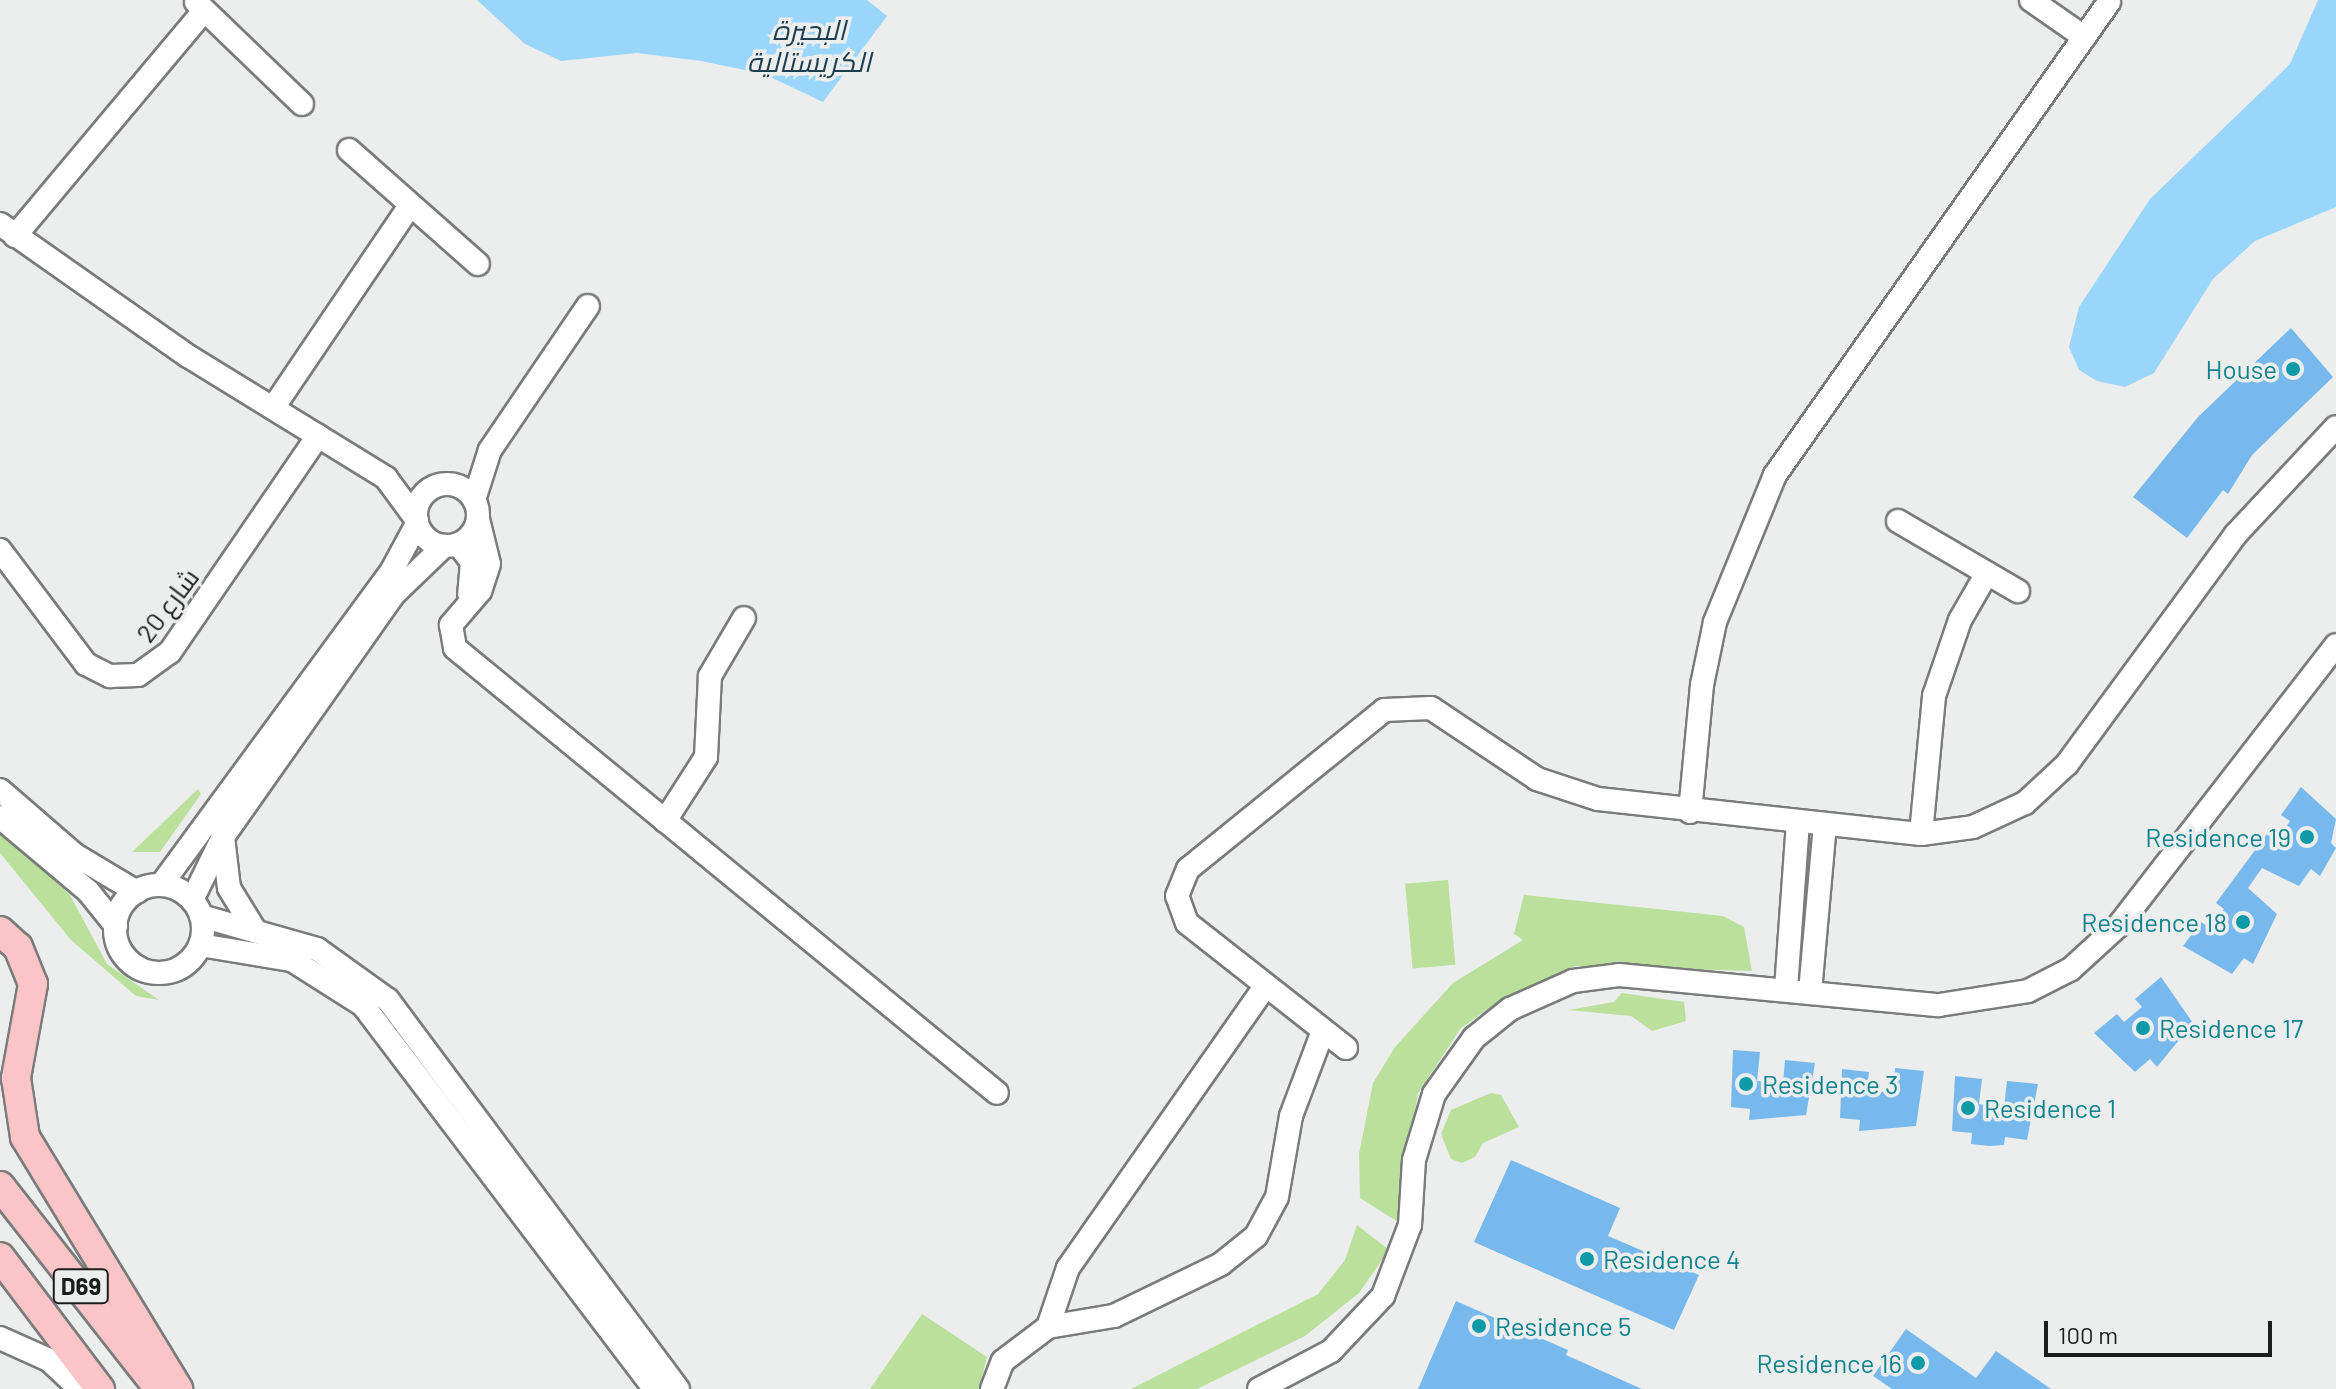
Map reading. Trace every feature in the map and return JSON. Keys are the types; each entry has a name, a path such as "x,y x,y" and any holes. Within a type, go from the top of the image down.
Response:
{"main road":[{"path":"0,931 18,947 33,984 16,1078 25,1137 178,1389"},
{"name":"D69","path":"0,1186 159,1389"},
{"name":"D69","path":"0,1257 100,1389"}],"street":[{"path":"2031,0 2084,37"},
{"path":"1690,812 1698,716 1715,622 1775,475 2109,2"},
{"path":"302,104 199,5 7,230 273,408 386,478 462,488 476,510 489,564 480,591 467,603 450,631 455,648 997,1093"},
{"path":"349,150 478,264"},
{"path":"273,408 410,206"},
{"path":"0,817 88,891 116,926 129,961 155,972 182,966 200,945 197,908 223,837 386,579 417,522 418,505 438,486 490,450 588,306"},
{"path":"1346,1048 1187,923 1177,903 1180,882 1248,816 1384,710 1402,705 1431,708 1524,772 1580,795 1690,812 1921,834 1991,821 2054,778 2251,515 2336,427"},
{"name":"شارع 20","path":"0,550 86,664 110,676 138,675 170,652 318,436"},
{"path":"116,926 120,910 137,892 161,885 312,692 404,581 451,545 476,510 490,450"},
{"path":"386,478 427,539 451,545 472,562 467,603"},
{"path":"1898,521 2018,591"},
{"path":"1921,834 1934,696 1960,620 1987,573"},
{"path":"665,821 706,757 710,676 744,618"},
{"path":"1259,1389 1331,1351 1383,1296 1410,1225 1425,1115 1445,1073 1491,1022 1541,992 1596,977 1786,989 1964,1005 2015,995 2071,969 2131,911 2336,645"},
{"path":"0,790 75,855 137,892"},
{"path":"1786,989 1798,822"},
{"path":"1810,992 1825,825"},
{"path":"223,837 229,888 253,927"},
{"path":"161,885 197,908 336,959 388,1000 678,1389"},
{"path":"1792,902 1818,903"},
{"path":"200,945 245,947 292,960 335,983 370,1011 654,1389"},
{"path":"1048,1327 1061,1299 1068,1268 1266,985"},
{"path":"992,1389 1003,1361 1048,1327 1114,1316 1221,1264 1256,1236 1277,1197 1297,1094 1323,1031"},
{"path":"1061,1299 1080,1320"},
{"path":"0,1338 49,1360 80,1389"}],"green space":[{"path":"198,789 201,794 160,852 132,852"},
{"path":"0,828 70,895 107,964 159,1000 136,996 71,940 0,853"},
{"path":"1448,880 1455,965 1413,968 1405,884"},
{"path":"1524,895 1723,916 1744,927 1752,971 1575,966 1499,1001 1461,1028 1418,1093 1398,1222 1360,1198 1359,1154 1373,1083 1395,1047 1453,983 1523,940 1514,934"},
{"path":"1622,993 1684,1002 1686,1021 1652,1031 1631,1016 1568,1010 1614,1002"},
{"path":"1491,1093 1501,1095 1519,1127 1483,1143 1475,1157 1462,1163 1451,1159 1441,1134 1451,1110"},
{"path":"1357,1225 1389,1250 1359,1293 1305,1336 1197,1389 1131,1389 1318,1294 1345,1260"},
{"path":"922,1314 987,1357 979,1389 870,1389"}],"water":[{"name":"البحيرة الكريستالية","path":"477,0 867,0 887,16 823,102 764,74 701,61 637,53 561,61 525,44"},
{"path":"2318,0 2336,0 2336,207 2255,241 2213,279 2154,373 2125,387 2097,381 2079,370 2069,347 2079,307 2150,199 2290,64"}],"building":[{"path":"2291,328 2333,377 2252,455 2228,494 2223,490 2187,538 2133,497 2198,417"},
{"path":"2301,787 2336,819 2331,843 2336,848 2320,876 2311,869 2299,886 2262,868 2248,888 2277,914 2253,964 2244,958 2232,974 2183,946 2201,922 2210,928 2224,909 2216,903 2267,834 2277,841 2290,821 2281,815"},
{"name":"Residence 17","path":"2161,977 2193,1023 2157,1067 2150,1059 2135,1072 2094,1033 2117,1014 2124,1022 2142,1007 2135,999"},
{"name":"Residence 3","path":"1733,1050 1760,1052 1757,1081 1783,1083 1785,1060 1815,1063 1806,1115 1749,1120 1750,1109 1731,1107"},
{"path":"1895,1068 1924,1071 1916,1126 1859,1131 1860,1120 1840,1118 1842,1069 1869,1072 1867,1090 1893,1093"},
{"name":"Residence 1","path":"1955,1076 1982,1079 1979,1104 2004,1108 2007,1081 2038,1084 2027,1140 2005,1137 2004,1145 1971,1144 1972,1133 1952,1131"},
{"name":"Residence 4","path":"1511,1160 1620,1208 1608,1236 1699,1275 1674,1330 1474,1242"},
{"name":"Residence 5","path":"1456,1301 1568,1350 1566,1355 1642,1389 1418,1389"},
{"name":"Residence 16","path":"1906,1329 1976,1378 1996,1351 2051,1389 1892,1389 1873,1376"}],"place":[{"name":"House","path":"2293,369"},
{"name":"Residence 19","path":"2307,837"},
{"name":"Residence 18","path":"2243,922"},
{"name":"Residence 17","path":"2143,1028"},
{"name":"Residence 3","path":"1746,1084"},
{"name":"Residence 1","path":"1968,1108"},
{"name":"Residence 4","path":"1587,1259"},
{"name":"Residence 5","path":"1479,1326"},
{"name":"Residence 16","path":"1918,1363"}]}
